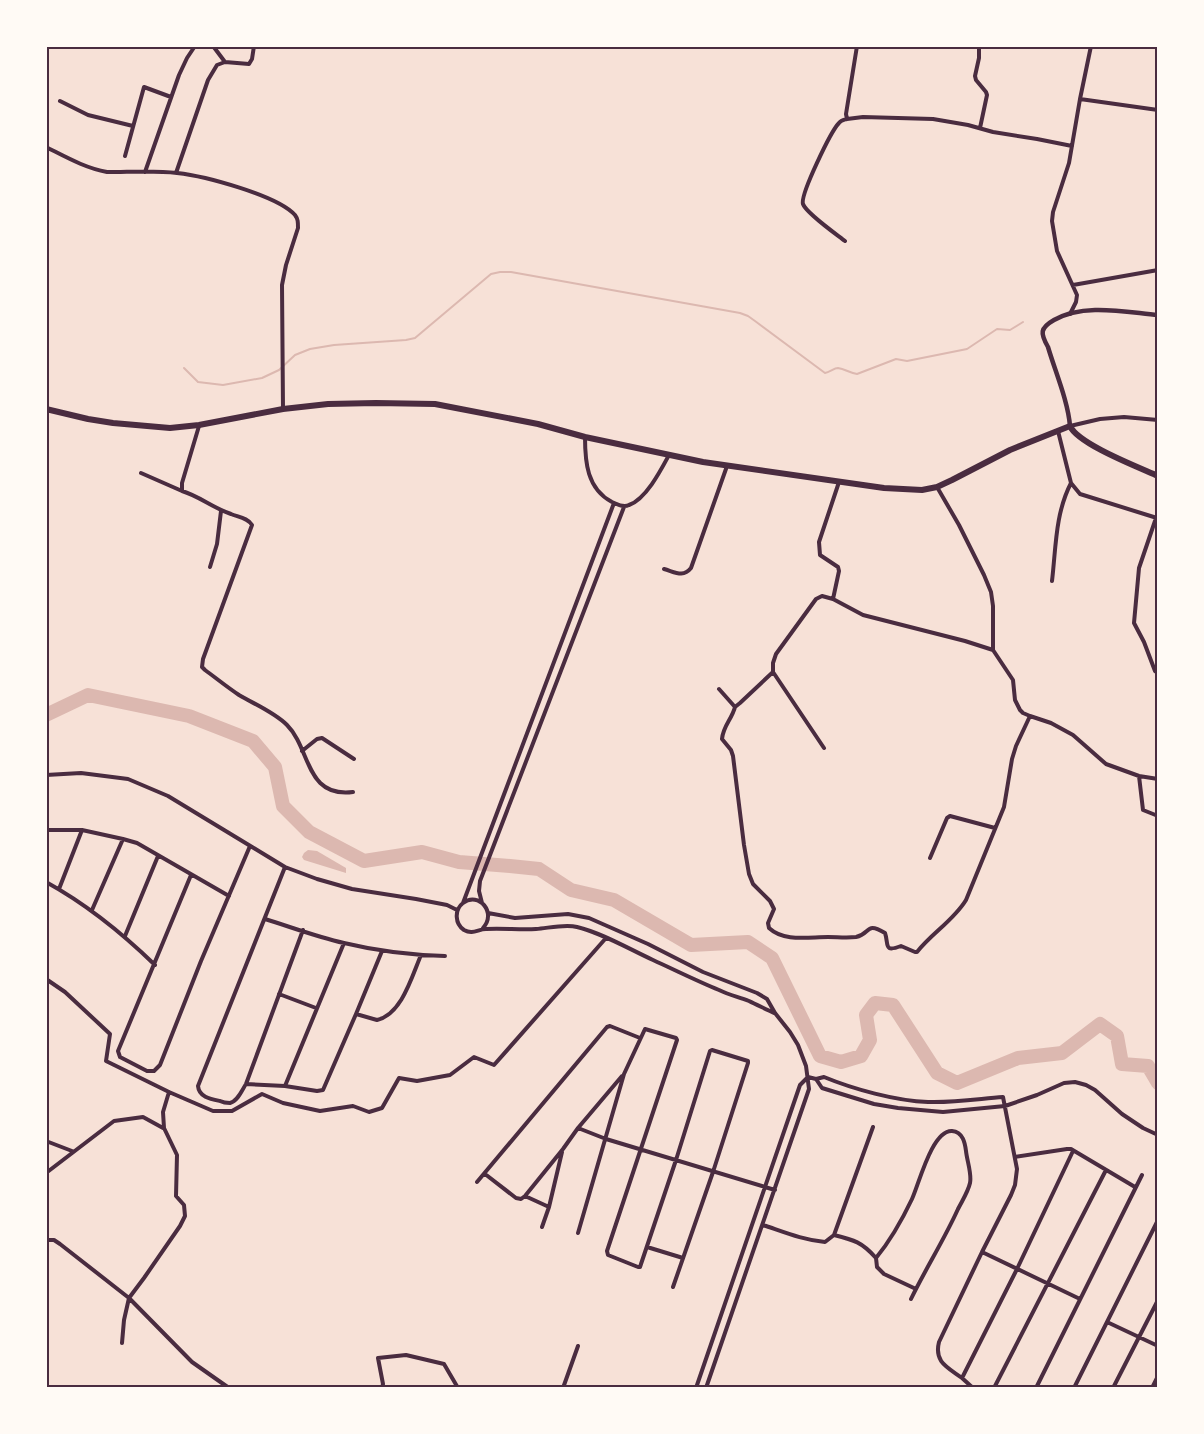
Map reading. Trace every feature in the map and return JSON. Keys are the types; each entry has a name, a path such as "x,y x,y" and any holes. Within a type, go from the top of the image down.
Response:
{"main road":[{"path":"46,409 88,419 170,428 199,425 283,409 328,404 435,404 538,424 585,437 703,462 884,488 922,490 937,487 1010,450 1070,426 1072,431 1089,443 1158,476"}],"street":[{"path":"145,172 179,75 195,46"},
{"path":"213,46 225,62"},
{"path":"176,173 208,80 217,65 225,62 249,63 254,46"},
{"path":"847,119 857,46"},
{"path":"979,46 975,76 987,95 980,128"},
{"path":"1070,314 1077,297 1057,251 1052,221 1067,173 1091,46"},
{"path":"125,156 144,87 171,97"},
{"path":"1080,99 1158,110"},
{"path":"60,101 88,115 133,126"},
{"path":"845,241 808,212 803,204 809,180 839,122 863,117 933,119 1072,146"},
{"path":"46,147 76,162 107,172 176,173 204,177 232,185 282,206 296,216 298,228 282,285 283,409"},
{"path":"1073,285 1158,270"},
{"path":"1158,315 1097,310 1070,314 1045,326 1042,333 1070,426 1100,418 1124,417 1158,420"},
{"path":"182,491 199,425"},
{"path":"1058,430 1071,483 1080,494 1157,518 1139,568 1134,623 1155,671 1158,673"},
{"path":"585,437 586,467 595,488 603,497 624,507 631,505 650,487 669,454"},
{"path":"664,568 683,574 691,568 727,466"},
{"path":"141,473 252,523 202,659 202,667 237,694 283,721 294,734 312,771 329,790 353,792"},
{"path":"833,599 839,571 834,563 820,555 819,542 839,482"},
{"path":"1052,581 1059,514 1064,496 1071,483"},
{"path":"937,487 977,559 991,592 993,650 1013,680 1017,706 1023,713 1051,723 1073,735 1106,764 1139,776 1158,778"},
{"path":"614,503 463,903 458,910 457,920 463,929 473,932 483,928 516,930 574,926 775,1013"},
{"path":"483,928 488,921 488,913 479,891 480,881 624,507"},
{"path":"210,567 217,544 221,511"},
{"path":"824,748 773,672 776,654 816,598 822,596 833,599 863,615 993,650"},
{"path":"773,672 735,707 731,719 724,728 722,739 733,756 749,874 754,886 763,893 774,909 768,925 773,932 789,937 853,937 869,928 874,928 885,933 890,949 894,950 901,946 917,952 927,939 960,909 966,900 1007,797 1012,759 1030,716"},
{"path":"719,689 735,707"},
{"path":"302,751 314,741 322,738 354,759"},
{"path":"46,775 81,773 129,779 168,796 285,867 352,889 447,905 458,910"},
{"path":"1139,776 1143,810 1158,816"},
{"path":"930,858 948,817 952,816 995,828"},
{"path":"46,830 82,830 123,838 146,847 229,896"},
{"path":"59,889 82,830"},
{"path":"92,910 123,838"},
{"path":"191,875 118,1051 120,1057 150,1071 154,1071 160,1065 250,846"},
{"path":"125,936 158,856"},
{"path":"285,867 198,1088 200,1093 209,1099 232,1102 246,1084 303,930"},
{"path":"46,882 92,910 125,936 155,965"},
{"path":"463,903 472,900 482,903"},
{"path":"488,913 515,918 568,914 589,918 703,972 758,993 767,999 798,1045 806,1066 809,1089 706,1388"},
{"path":"265,919 344,943 382,951 445,956"},
{"path":"46,979 65,992 110,1034 106,1061 213,1111 232,1111 262,1094 283,1103 320,1111 353,1106 369,1112 382,1108 399,1078 417,1081 450,1075 474,1057 494,1065 606,938"},
{"path":"285,1086 344,943"},
{"path":"246,1084 323,1090 382,951"},
{"path":"356,1014 377,1020 387,1016 403,999 421,955"},
{"path":"722,992 725,981"},
{"path":"279,994 316,1008"},
{"path":"477,1182 607,1027 610,1026 640,1038"},
{"path":"578,1233 624,1074 644,1030 646,1028 678,1040 608,1254 639,1267 710,1051 748,1061 673,1287"},
{"path":"485,1174 516,1198 521,1199 624,1074"},
{"path":"808,1077 816,1079 824,1077 876,1093 928,1102 1003,1097 1017,1169 1015,1185 938,1348 941,1362 974,1388"},
{"path":"696,1388 800,1085 808,1077"},
{"path":"816,1079 822,1088 874,1104 943,1112 1005,1106 1064,1083 1075,1082 1095,1090 1122,1114 1143,1128 1158,1134"},
{"path":"122,1343 129,1298 185,1216 184,1205 176,1196 177,1155 164,1128 163,1112 169,1092"},
{"path":"874,1104 876,1093"},
{"path":"46,1173 114,1121 143,1118 164,1128"},
{"path":"763,1225 812,1241 825,1242 834,1235 873,1127"},
{"path":"578,1128 606,1139 775,1190"},
{"path":"876,1258 912,1199 928,1156 935,1144 943,1133 957,1132 965,1143 970,1182 948,1232 911,1299"},
{"path":"46,1141 73,1152"},
{"path":"542,1227 563,1149"},
{"path":"1015,1157 1066,1149 1135,1187"},
{"path":"962,1378 1073,1151"},
{"path":"994,1388 1106,1170"},
{"path":"1036,1388 1142,1175"},
{"path":"525,1196 549,1207"},
{"path":"1074,1388 1158,1220"},
{"path":"834,1235 865,1246 876,1258 877,1267 884,1274 916,1289"},
{"path":"46,1240 54,1240 60,1244 129,1298 192,1362 230,1388"},
{"path":"647,1247 683,1258"},
{"path":"982,1252 1080,1299"},
{"path":"739,1265 747,1268"},
{"path":"1113,1388 1158,1300"},
{"path":"1107,1322 1158,1346"},
{"path":"563,1388 578,1346"},
{"path":"382,1388 378,1358 406,1355 444,1364 458,1388"},
{"path":"1152,1388 1158,1376"}],"shaded area":[{"path":"308,850 317,851 346,868 346,873 304,860 302,857"}],"waterway":[{"path":"184,368 198,382 223,385 262,378 279,370 295,355 310,349 415,338 491,274 500,272 511,272 740,313 748,316 825,373 838,368 857,374 896,359 907,361 967,349 997,329 1010,330 1023,322"},
{"path":"46,715 88,695 189,716 253,741 275,767 283,806 309,832 364,861 422,852 459,862 539,869 571,890 614,900 691,945 748,942 772,958 820,1056 841,1062 861,1056 870,1040 866,1015 875,1003 893,1005 937,1073 957,1083 1018,1058 1062,1053 1100,1024 1117,1036 1122,1064 1148,1066 1158,1083"}]}
